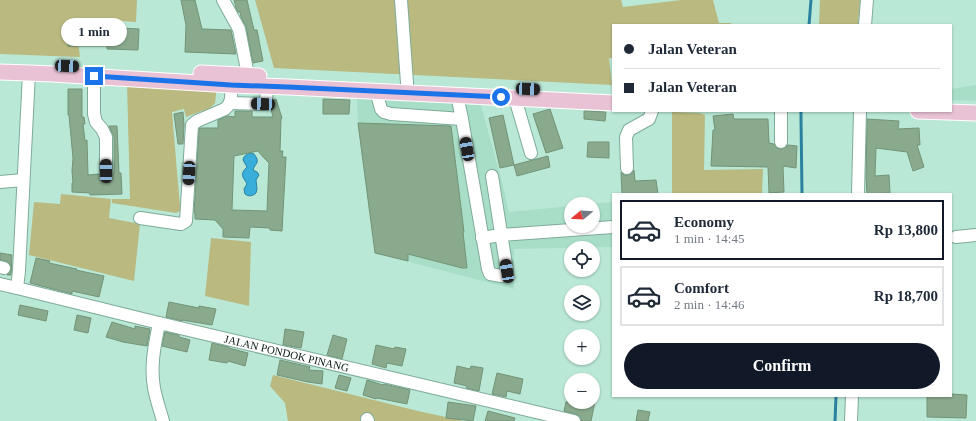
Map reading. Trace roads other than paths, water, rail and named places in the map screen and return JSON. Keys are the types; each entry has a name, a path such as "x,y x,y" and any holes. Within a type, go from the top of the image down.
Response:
{"main road":[{"path":"0,62 248,75 407,88 612,93"},
{"path":"0,72 94,76 231,85 376,91 407,88 457,95 612,102"},
{"path":"947,112 976,113"}],"street":[{"path":"223,0 239,29 248,75"},
{"path":"401,0 407,88"},
{"path":"865,24 867,0"},
{"path":"17,288 10,269 23,180 29,74"},
{"path":"94,76 94,114 96,122 106,137 106,171"},
{"path":"140,218 181,224 186,221 192,125 197,121 225,110 230,103 231,85"},
{"path":"230,103 264,104 266,103 267,86"},
{"path":"376,91 381,109 384,112 391,114 462,119"},
{"path":"457,95 488,269 490,274 501,276 506,275 507,271 492,176"},
{"path":"515,98 530,153"},
{"path":"627,168 626,137 629,130 649,119 652,112"},
{"path":"781,112 781,142"},
{"path":"858,193 860,112"},
{"path":"0,182 23,180"},
{"path":"482,238 501,235 612,226"},
{"path":"956,237 976,235"},
{"name":"JALAN PONDOK PINANG","path":"0,284 574,421"},
{"path":"160,323 153,351 152,366 154,389 162,421"},
{"path":"851,421 852,397"}],"water":[{"path":"250,153 254,154 257,159 257,163 253,170 259,175 256,180 256,193 249,196 245,194 244,189 247,184 242,174 247,167 243,158 245,155"}],"waterway":[{"path":"809,24 811,0"},
{"path":"801,112 802,193"},
{"path":"835,421 836,397"}]}
